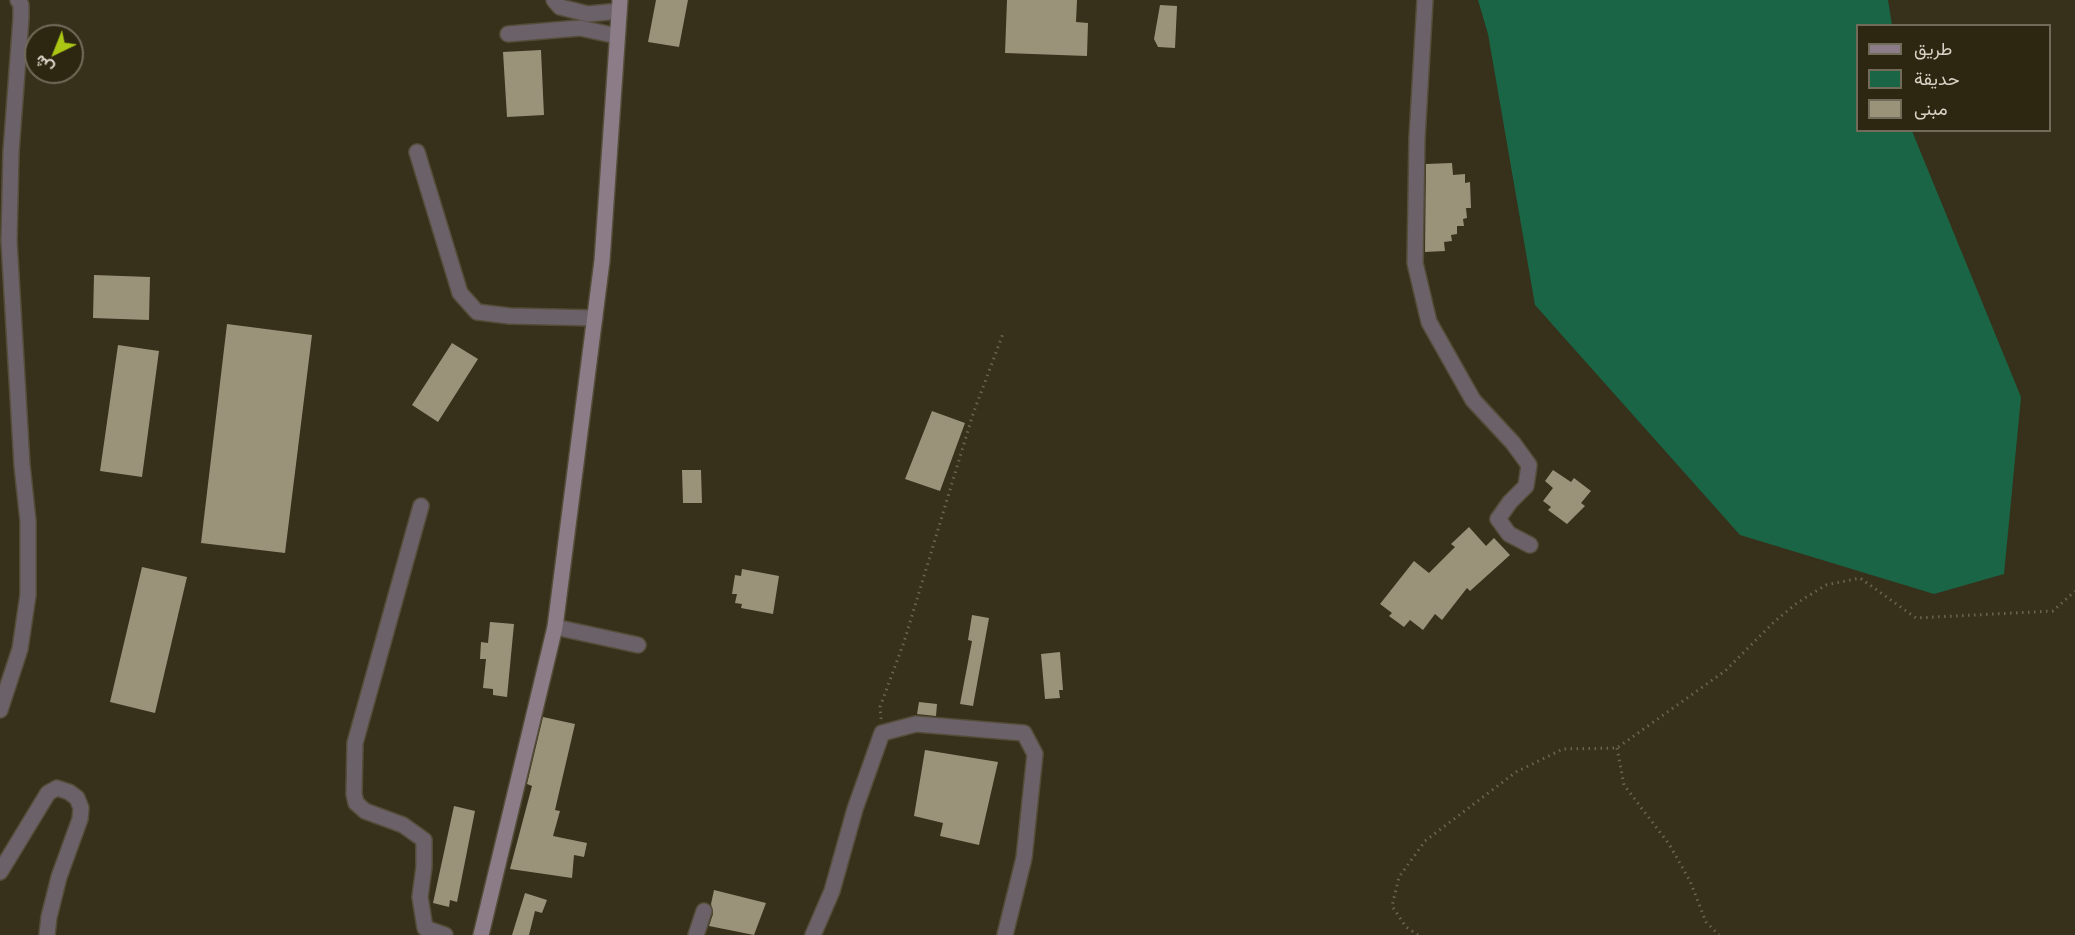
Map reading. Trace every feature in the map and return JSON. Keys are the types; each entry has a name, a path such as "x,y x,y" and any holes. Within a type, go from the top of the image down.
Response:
{"main road":[{"path":"481,935 555,627 602,261 620,6"}],"street":[{"path":"0,710 20,649 28,595 28,521 22,465 9,240 11,152 21,18 21,5 18,0"},
{"path":"554,0 560,8 588,14 620,6"},
{"path":"1425,0 1416,169 1415,263 1429,322 1473,400 1513,443 1529,465 1526,486 1510,502 1498,519 1509,534 1530,545"},
{"path":"508,34 580,28 617,36"},
{"path":"417,152 460,293 477,312 510,316 595,318"},
{"path":"421,506 355,742 354,794 356,803 365,812 403,825 424,840 424,867 420,897 425,928 445,935"},
{"path":"555,627 638,645"},
{"path":"813,935 832,891 855,809 882,733 916,724 1024,733 1035,754 1024,858 1005,935"},
{"path":"0,872 48,793 57,788 77,798 81,808 80,819 59,877 47,935"},
{"path":"696,935 704,911"}],"path":[{"path":"882,733 880,707 904,642 973,414 1004,331"},
{"path":"1418,935 1406,927 1392,906 1399,877 1425,841 1516,772 1563,749 1617,748 1725,671 1774,622 1797,603 1826,585 1860,578 1916,618 2053,611 2075,591"},
{"path":"1617,748 1624,785 1669,844 1690,881 1706,922 1719,935"}],"green space":[{"path":"1478,0 1888,0 1892,24 1856,24 1856,132 1912,132 2021,397 2004,574 1934,594 1740,535 1535,305 1488,34"}],"building":[{"path":"656,0 688,0 679,47 648,42"},
{"path":"1007,0 1077,0 1076,22 1088,23 1087,56 1005,53"},
{"path":"1160,5 1177,6 1175,48 1158,47 1154,39"},
{"path":"541,50 544,115 507,117 503,52"},
{"path":"1452,163 1453,175 1465,174 1465,183 1470,182 1471,208 1466,208 1467,218 1463,219 1464,226 1457,226 1457,234 1451,235 1452,241 1444,242 1445,251 1425,252 1426,164"},
{"path":"94,275 150,277 149,320 93,318"},
{"path":"227,324 312,335 285,553 201,543"},
{"path":"452,343 478,359 438,422 412,405"},
{"path":"118,345 159,351 142,477 100,471"},
{"path":"932,411 965,423 940,491 905,479"},
{"path":"682,470 701,470 702,503 683,503"},
{"path":"1553,470 1571,482 1574,478 1591,491 1581,503 1585,506 1567,524 1548,510 1551,507 1543,501 1553,488 1545,481"},
{"path":"1469,527 1486,546 1494,538 1510,555 1470,591 1467,588 1442,620 1435,614 1423,630 1410,620 1404,627 1389,616 1392,613 1380,604 1414,561 1429,573 1455,547 1451,544"},
{"path":"142,567 187,577 155,713 110,702"},
{"path":"742,569 779,576 773,614 741,608 742,604 735,603 737,594 732,594 735,575 741,576"},
{"path":"972,615 989,618 973,706 960,704 972,641 968,640"},
{"path":"490,622 514,624 507,697 493,695 493,689 483,688 486,659 480,659 481,642 488,643"},
{"path":"1060,652 1063,690 1059,690 1060,698 1045,699 1041,654"},
{"path":"919,702 937,704 936,716 917,714"},
{"path":"543,717 575,724 555,810 560,811 553,836 587,843 584,857 574,855 572,878 510,869 532,786 527,784"},
{"path":"925,750 998,762 979,845 940,836 943,823 914,816"},
{"path":"454,806 475,811 457,902 450,900 449,907 433,903"},
{"path":"714,890 766,903 754,935 709,926 713,914 711,904"},
{"path":"525,893 547,900 542,913 535,911 529,935 512,935"}]}
